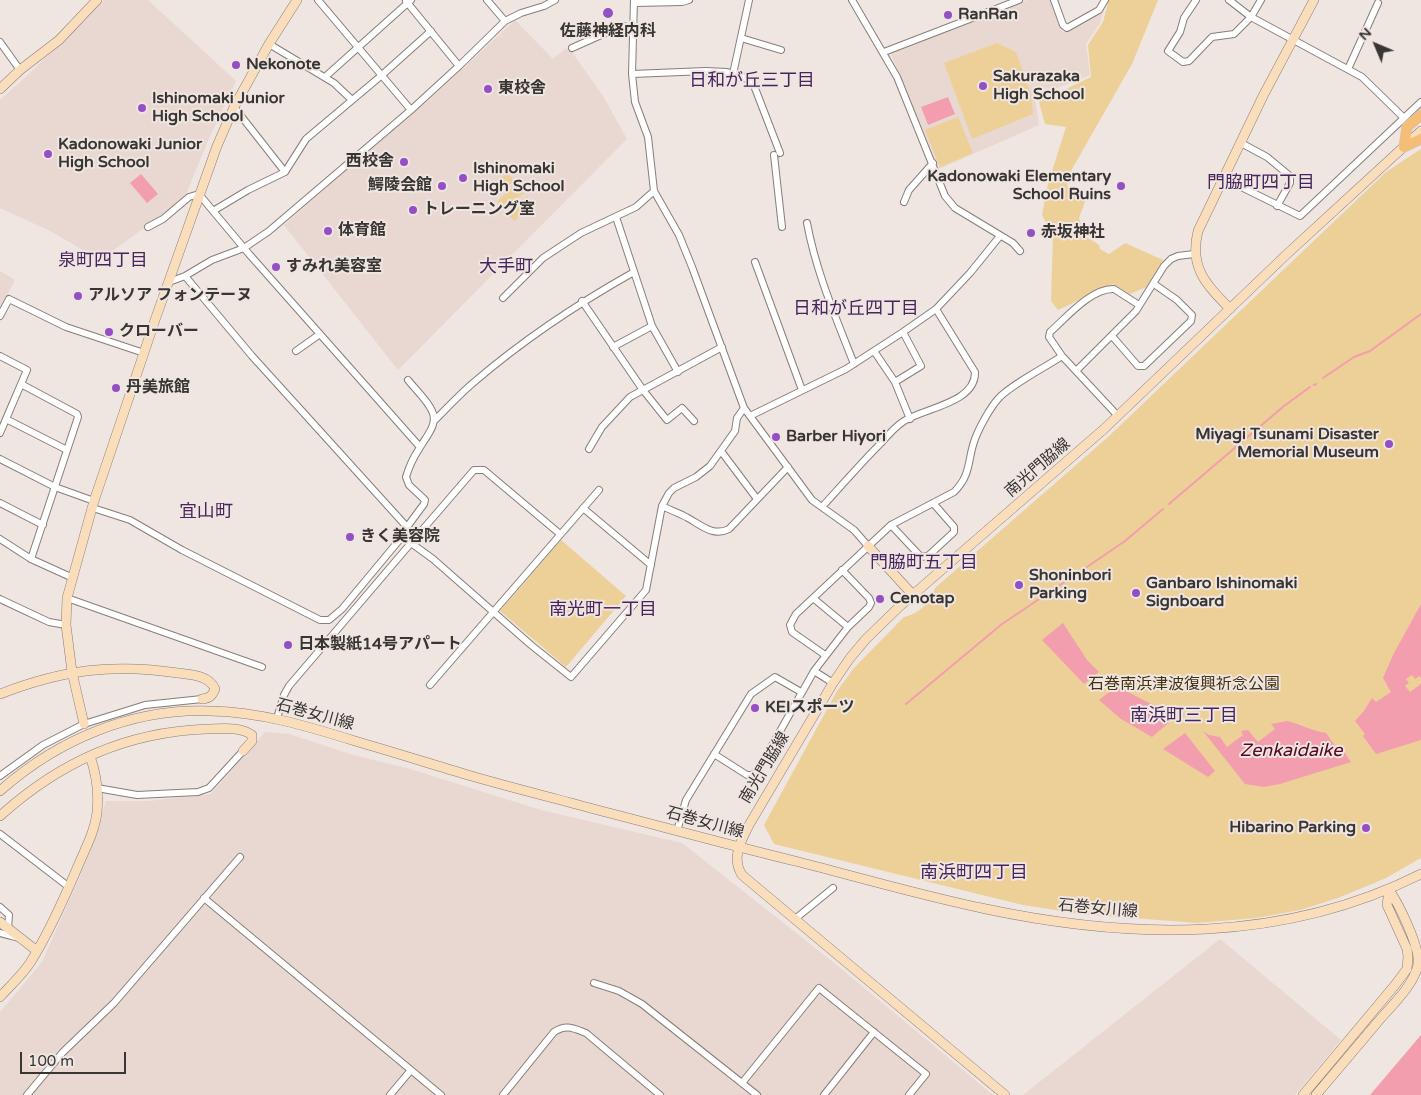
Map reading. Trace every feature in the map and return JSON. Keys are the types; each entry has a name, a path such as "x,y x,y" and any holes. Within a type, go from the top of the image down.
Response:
{"main road":[{"path":"1404,147 1407,128 1421,115"},
{"path":"1404,147 1421,139"}],"street":[{"path":"0,89 20,70 59,40 97,0"},
{"path":"84,724 72,672 66,625 67,598 94,504 144,353 217,146 234,107 297,0"},
{"path":"318,0 411,110"},
{"path":"488,0 505,21"},
{"path":"169,282 185,276 212,260 244,248 269,231 411,110 505,21 543,3 555,0"},
{"path":"689,0 682,2 634,2 632,74 635,102 648,137 654,190 679,235 744,408 807,494 854,530 913,595"},
{"path":"733,74 749,0"},
{"path":"852,0 897,77 945,196 955,208 1013,243 1020,251"},
{"path":"884,52 1019,0"},
{"path":"1054,0 1063,25 1066,28 1099,10 1105,0"},
{"path":"1196,0 1184,18 1180,32 1168,51 1183,62 1189,61 1212,37 1234,34 1251,16 1261,0"},
{"path":"1229,0 1251,16 1348,68 1366,80 1404,118"},
{"path":"1230,309 1207,285 1197,267 1194,254 1198,231 1292,39 1314,0"},
{"path":"325,77 408,1 459,66"},
{"path":"1348,68 1378,3"},
{"path":"572,48 610,31 610,28 616,26 633,28"},
{"path":"214,211 248,190 286,172 306,139 431,31"},
{"path":"741,38 781,50"},
{"path":"0,42 20,70"},
{"path":"270,44 334,83 352,100"},
{"path":"632,74 726,72 740,75 753,83 777,154 782,227"},
{"path":"1223,178 1300,216 1421,102"},
{"path":"234,107 286,172"},
{"name":"南光門脇線","path":"738,848 749,825 832,683 866,639 913,595 1030,495 1118,416 1286,254 1421,131"},
{"path":"1241,143 1267,157 1290,176 1290,183 1277,206"},
{"path":"904,202 909,190 933,163"},
{"path":"503,298 543,258 581,233 636,207 654,190"},
{"path":"199,194 244,248 420,447"},
{"path":"148,227 163,219 190,197 199,194"},
{"path":"616,217 652,326 678,372"},
{"path":"807,223 821,277 854,364"},
{"path":"750,416 854,364 936,309 970,273 1000,236"},
{"path":"1076,372 1136,311 1164,266 1171,259 1194,254"},
{"path":"755,262 802,390"},
{"path":"0,460 130,520 182,550 320,620 329,620 342,609 406,532 407,527 424,504 425,500 409,485 406,477 410,465 435,420 473,383 539,332 582,301 634,272"},
{"path":"185,276 252,356 407,527"},
{"path":"1112,336 1138,366 1144,366 1191,321 1192,314 1154,284"},
{"path":"1118,416 1062,356 1049,337 1050,332 1085,300 1109,289 1114,289 1139,305"},
{"path":"0,316 9,299 66,327 144,353"},
{"path":"582,301 643,390 667,420 682,408 694,421"},
{"path":"822,507 904,421 969,391 975,378 975,372 936,309"},
{"path":"613,347 652,326"},
{"path":"895,382 921,366 903,332"},
{"path":"296,351 320,334"},
{"path":"589,448 602,428 630,397 722,348"},
{"path":"874,351 895,382 910,419"},
{"path":"0,356 27,370 0,433"},
{"path":"825,655 792,632 790,625 796,614 891,525 954,492 967,474 976,437 998,399 1007,391 1062,356"},
{"path":"408,380 432,410 435,420"},
{"path":"21,384 78,416 31,559"},
{"path":"411,543 433,559 492,612 571,677 646,590 662,506 674,488 696,477 710,466 735,432 737,418 744,408"},
{"path":"6,419 67,450"},
{"path":"721,451 757,499"},
{"path":"662,506 706,529 722,532 729,529 788,466"},
{"path":"277,718 284,695 289,686 474,470 484,470 560,534"},
{"path":"430,684 599,490"},
{"path":"0,503 43,525"},
{"path":"891,525 921,557 928,556 954,532 954,527 933,503"},
{"path":"583,508 651,565"},
{"path":"0,539 31,559 73,578"},
{"path":"714,754 748,774 752,775 757,772 814,671 825,655 871,603 869,598 842,570"},
{"path":"67,598 262,667"},
{"path":"813,598 848,628"},
{"path":"0,599 49,622 66,625"},
{"path":"342,609 348,615"},
{"path":"0,694 23,685 72,672 108,668 140,668 197,676 210,681 215,689 213,695 209,698 145,705 84,724 43,745 0,776"},
{"path":"814,671 832,683"},
{"path":"677,831 686,800 751,694 775,677 801,692"},
{"name":"石巻女川線","path":"0,790 42,758 97,730 121,722 154,715 208,711 277,718 471,776 738,848 984,909 1031,918 1109,927 1194,931 1253,925 1286,920 1344,906 1389,890 1421,874"},
{"path":"0,816 34,787 49,777 113,746 176,731 235,729 249,732 252,735 252,741 209,788 198,792 137,796 97,788"},
{"path":"0,997 29,964 37,951 69,887 94,827 97,812 97,788 90,756"},
{"path":"0,834 69,887"},
{"path":"738,848 736,863 742,875 1005,1095"},
{"path":"31,1094 63,1052 114,1003 240,857"},
{"path":"794,919 832,888"},
{"path":"1389,890 1398,903 1419,958 1414,977 1403,993"},
{"path":"1303,1095 1399,980 1406,969 1408,957 1406,949 1386,905 1389,890"},
{"path":"204,898 441,1095"},
{"path":"0,906 9,915 4,931"},
{"path":"0,922 4,931 22,939 37,951"},
{"path":"1316,1095 1421,974"},
{"path":"594,983 619,991 642,1004 757,1095"},
{"path":"742,1083 818,988 926,1074 909,1095"},
{"path":"502,1095 554,1032 562,1027 571,1027 586,1032 660,1095"},
{"path":"824,1095 874,1032"},
{"path":"390,1095 411,1070"}],"shaded area":[{"name":"Ishinomaki Junior High School","path":"104,0 148,0 236,81 210,136 184,199 100,260 52,232 0,208 0,100"},
{"name":"Sakurazaka High School","path":"1027,0 1051,0 1063,33 1104,10 1100,23 1086,44 1090,75 1035,97 1039,125 939,169 890,52"},
{"name":"Ishinomaki High School","path":"515,20 553,59 569,48 603,96 627,139 398,370 284,225 413,111 425,104"},
{"path":"0,271 15,280 0,309"},
{"path":"265,732 289,734 350,754 410,769 541,810 682,843 833,962 993,1095 0,1095 0,1012 42,962 80,876 106,801 148,801 211,794"},
{"path":"1220,939 1341,1040 1295,1095 1023,1095"}],"green space":[{"path":"1109,0 1158,0 1132,64 1072,169 1067,186 1086,199 1079,218 1085,236 1099,245 1100,249 1109,254 1125,243 1163,260 1146,287 1130,294 1113,284 1058,310 1051,301 1053,235 1042,215 1048,184 1066,127 1045,124 1039,102 1091,77 1088,45 1103,22"},
{"path":"997,43 1016,52 1031,94 1033,114 972,139 944,63"},
{"path":"958,117 973,153 940,167 925,130"},
{"name":"石巻南浜津波復興祈念公園","path":"1421,149 1421,858 1386,878 1338,898 1300,910 1256,918 1197,923 1081,914 1023,905 774,844 764,825 837,691 854,668 904,617 924,607 931,598 935,588 1108,437 1386,172"},
{"path":"507,173 514,181 494,198 487,190"},
{"path":"517,184 524,193 504,209 497,201"},
{"path":"527,196 534,205 514,221 507,213"},
{"path":"561,540 626,596 566,667 500,611"}],"water":[{"path":"948,97 955,114 928,125 921,107"},
{"path":"141,174 158,194 147,203 130,183"},
{"name":"Zenkaidaike","path":"1421,604 1421,678 1419,676 1415,679 1412,675 1406,679 1409,683 1405,686 1410,692 1421,684 1421,740 1376,754 1355,721 1372,698 1376,702 1391,692 1383,678 1393,655"},
{"path":"1063,623 1087,660 1099,672 1084,684 1042,640"},
{"path":"1117,686 1177,716 1152,737 1121,719 1099,700"},
{"name":"Zenkaidaike","path":"1287,721 1326,733 1336,747 1340,746 1351,762 1280,784 1264,787 1245,784 1203,731 1209,735 1220,737 1227,747 1243,735 1241,731 1248,730 1258,742 1275,729 1271,724"},
{"name":"Zenkaidaike","path":"1185,733 1215,771 1208,777 1163,749"},
{"path":"1421,1035 1421,1095 1370,1095"}],"waterway":[{"path":"1323,378 1354,357 1370,351 1421,314"},
{"path":"1169,504 1284,406 1310,387"},
{"path":"1084,569 1125,541 1163,509"},
{"path":"906,704 1002,624 1078,573"}],"place":[{"name":"佐藤神経内科","path":"608,13"},
{"name":"RanRan","path":"948,15"},
{"name":"Nekonote","path":"236,65"},
{"name":"Sakurazaka High School","path":"983,86"},
{"name":"東校舎","path":"488,89"},
{"name":"Ishinomaki Junior High School","path":"142,108"},
{"name":"Kadonowaki Junior High School","path":"48,154"},
{"name":"西校舎","path":"404,162"},
{"name":"Ishinomaki High School","path":"463,178"},
{"name":"鰐陵会館","path":"442,186"},
{"name":"Kadonowaki Elementary School Ruins","path":"1121,186"},
{"name":"トレーニング室","path":"413,210"},
{"name":"体育館","path":"328,231"},
{"name":"赤坂神社","path":"1031,233"},
{"name":"すみれ美容室","path":"276,267"},
{"name":"アルソア フォンテーヌ","path":"78,296"},
{"name":"クローバー","path":"109,332"},
{"name":"丹美旅館","path":"116,388"},
{"name":"Barber Hiyori","path":"776,437"},
{"name":"Miyagi Tsunami Disaster Memorial Museum","path":"1389,444"},
{"name":"きく美容院","path":"350,537"},
{"name":"Shoninbori Parking","path":"1019,585"},
{"name":"Ganbaro Ishinomaki Signboard","path":"1136,593"},
{"name":"Cenotap","path":"880,599"},
{"name":"日本製紙14号アパート","path":"288,645"},
{"name":"KEIスポーツ","path":"755,708"},
{"name":"Hibarino Parking","path":"1366,828"}],"district":[{"name":"日和が丘三丁目","path":"752,81"},
{"name":"門脇町四丁目","path":"1261,183"},
{"name":"泉町四丁目","path":"103,261"},
{"name":"大手町","path":"506,267"},
{"name":"日和が丘四丁目","path":"856,309"},
{"name":"宜山町","path":"206,512"},
{"name":"門脇町五丁目","path":"924,563"},
{"name":"南光町一丁目","path":"603,610"},
{"name":"南浜町三丁目","path":"1184,716"},
{"name":"南浜町四丁目","path":"974,873"}]}
